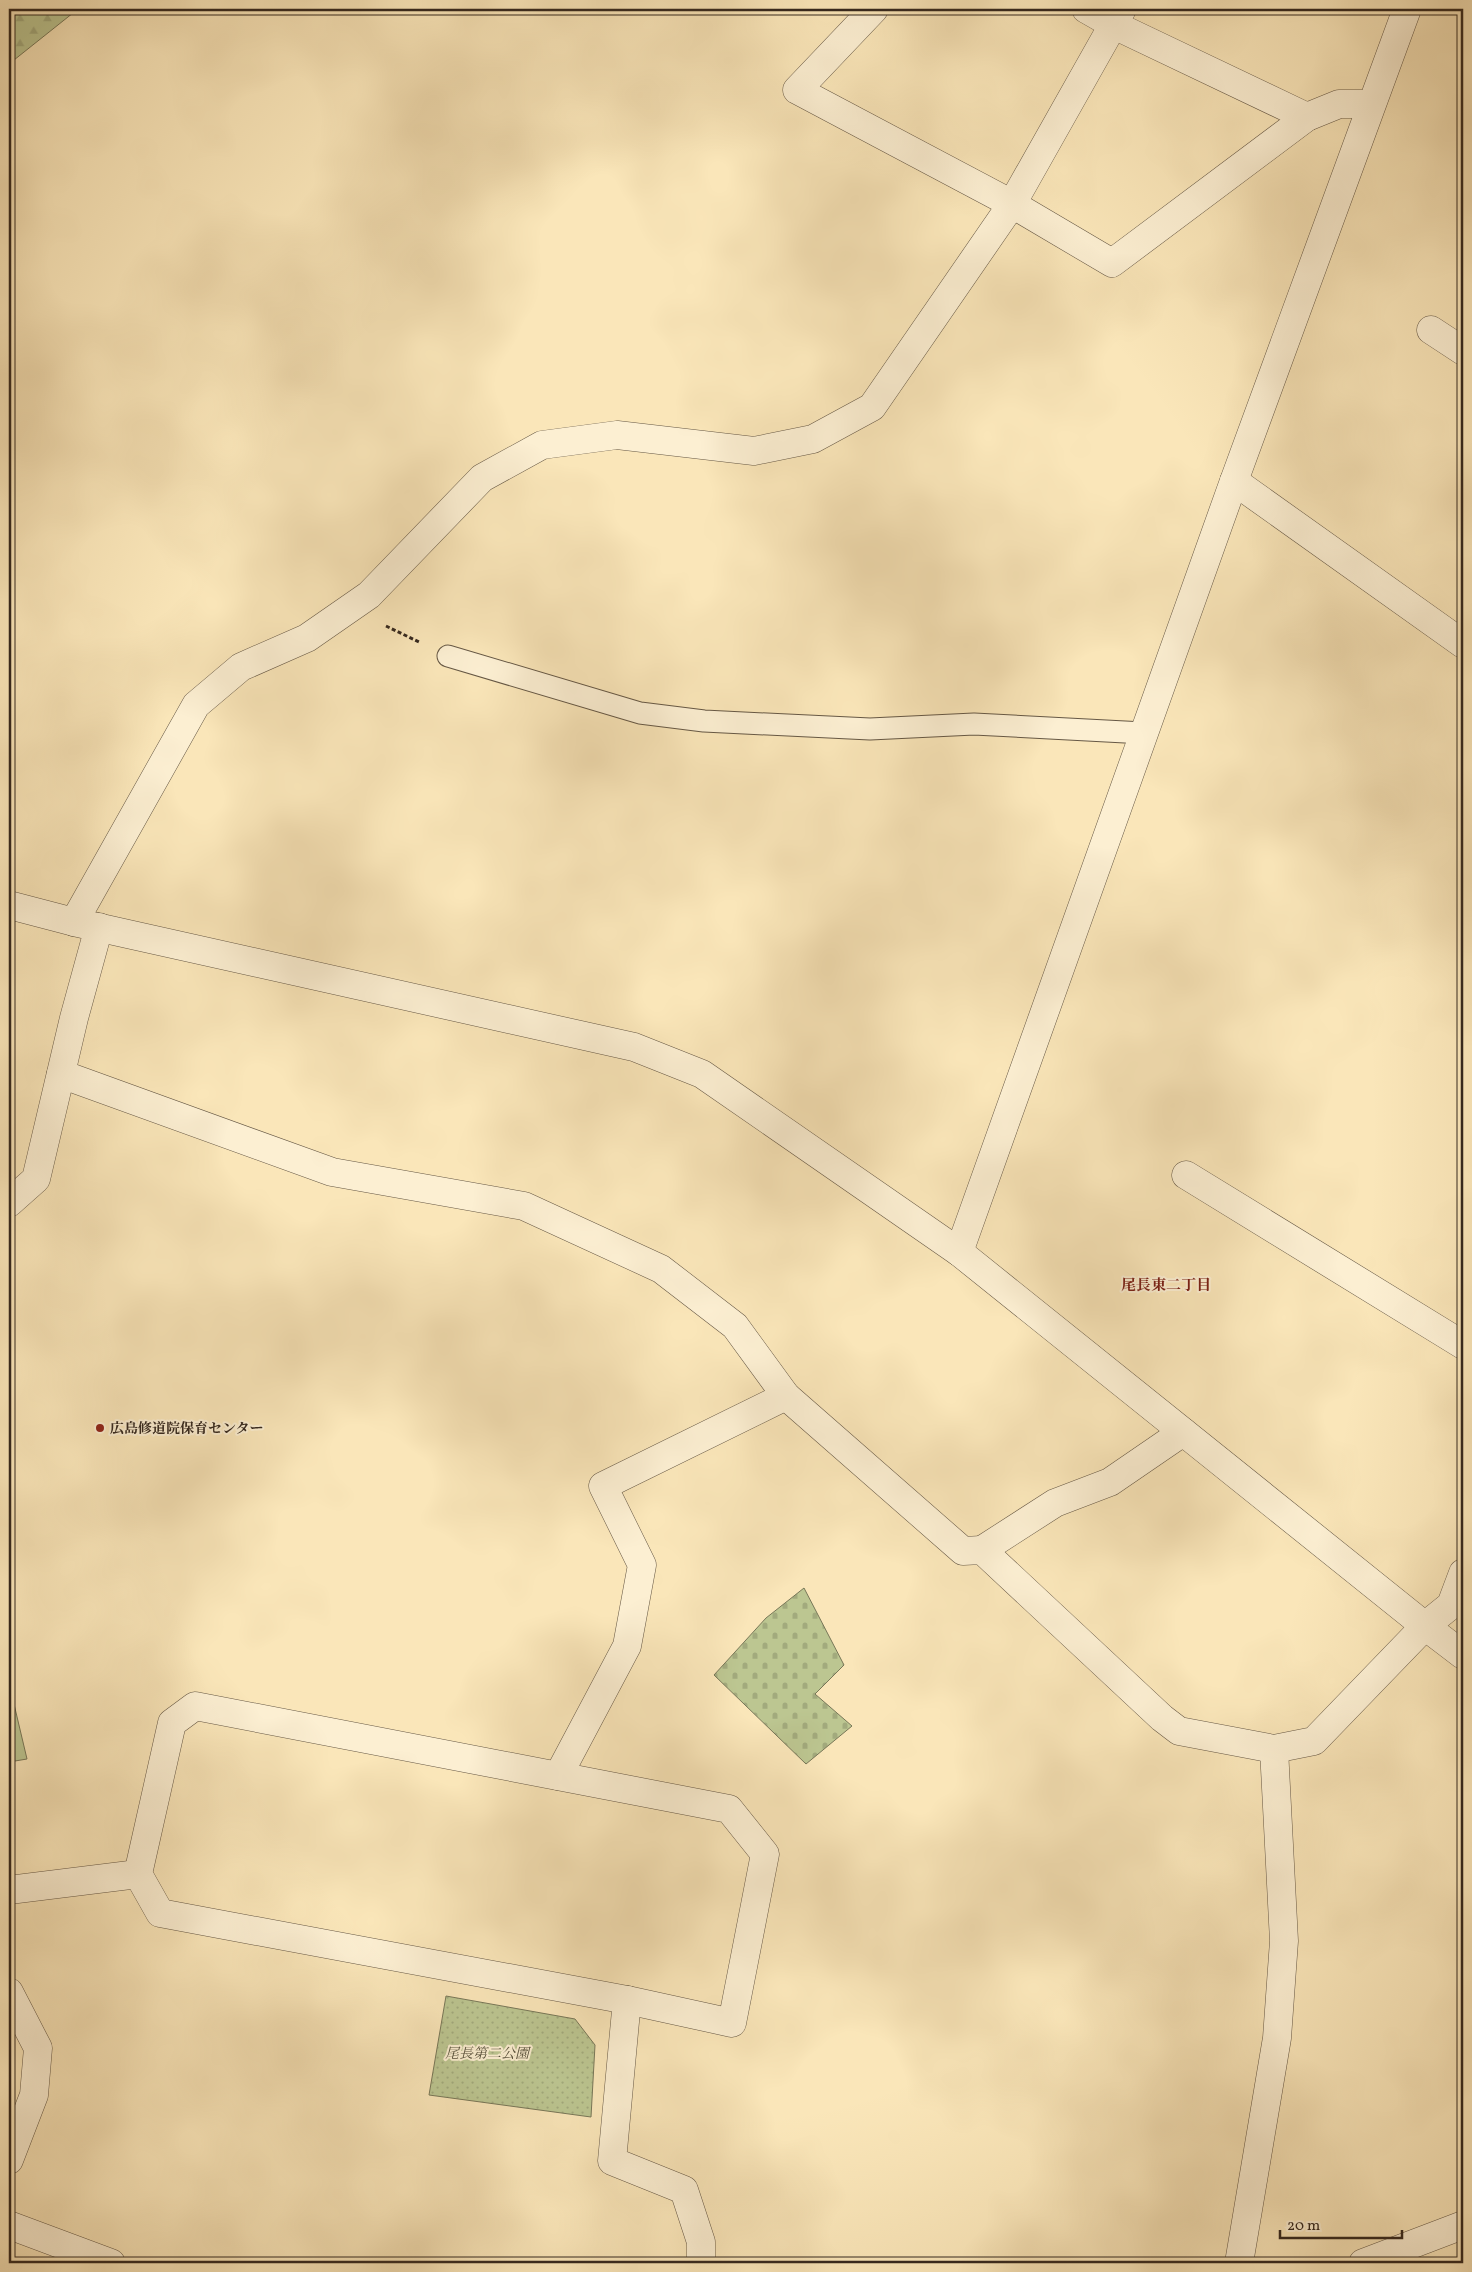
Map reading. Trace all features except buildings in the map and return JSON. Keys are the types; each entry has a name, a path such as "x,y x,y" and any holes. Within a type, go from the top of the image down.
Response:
{"street":[{"path":"874,9 797,90 1012,204 1112,263 1307,117 1339,104 1370,104"},
{"path":"1086,9 1118,17 1307,117"},
{"path":"959,1252 1234,481 1370,104 1407,9"},
{"path":"9,1203 36,1179 74,1018 86,924 196,705 241,668 307,638 369,595 482,478 542,445 617,435 754,451 813,439 872,407 1012,204 1118,17"},
{"path":"1431,330 1463,351"},
{"path":"1234,481 1463,644"},
{"path":"9,905 634,1047 702,1074 959,1252 1424,1626 1463,1655"},
{"path":"61,1074 332,1172 524,1206 661,1269 735,1326 786,1396 963,1551 982,1550 1055,1503 1110,1482 1184,1432"},
{"path":"1186,1175 1463,1345"},
{"path":"558,1776 627,1646 642,1565 602,1486 786,1396"},
{"path":"982,1550 1162,1718 1179,1731 1274,1749 1314,1741 1424,1626 1450,1605 1463,1573"},
{"path":"195,1706 729,1809 765,1854 732,2023 627,2000 160,1914 138,1874 172,1723 195,1706"},
{"path":"1239,2263 1277,2038 1284,1941 1274,1749"},
{"path":"9,1890 138,1874"},
{"path":"9,1992 38,2048 34,2094 9,2160"},
{"path":"627,2000 612,2162 684,2190 701,2242 702,2263"},
{"path":"9,2224 111,2263"},
{"path":"1362,2263 1463,2226"}],"lane":[{"path":"448,656 640,713 704,721 870,729 974,724 1144,733"}],"path":[{"path":"383,624 448,656"}],"green space":[{"path":"9,9 78,9 9,64"},
{"path":"804,1588 844,1665 815,1694 852,1726 806,1764 714,1675 766,1618"},
{"path":"9,1683 27,1759 9,1762"},
{"name":"尾長第二公園","path":"446,1996 575,2019 595,2045 591,2117 429,2095"}],"place":[{"name":"広島修道院保育センター","path":"100,1428"}],"district":[{"name":"尾長東二丁目","path":"1166,1285"}]}
